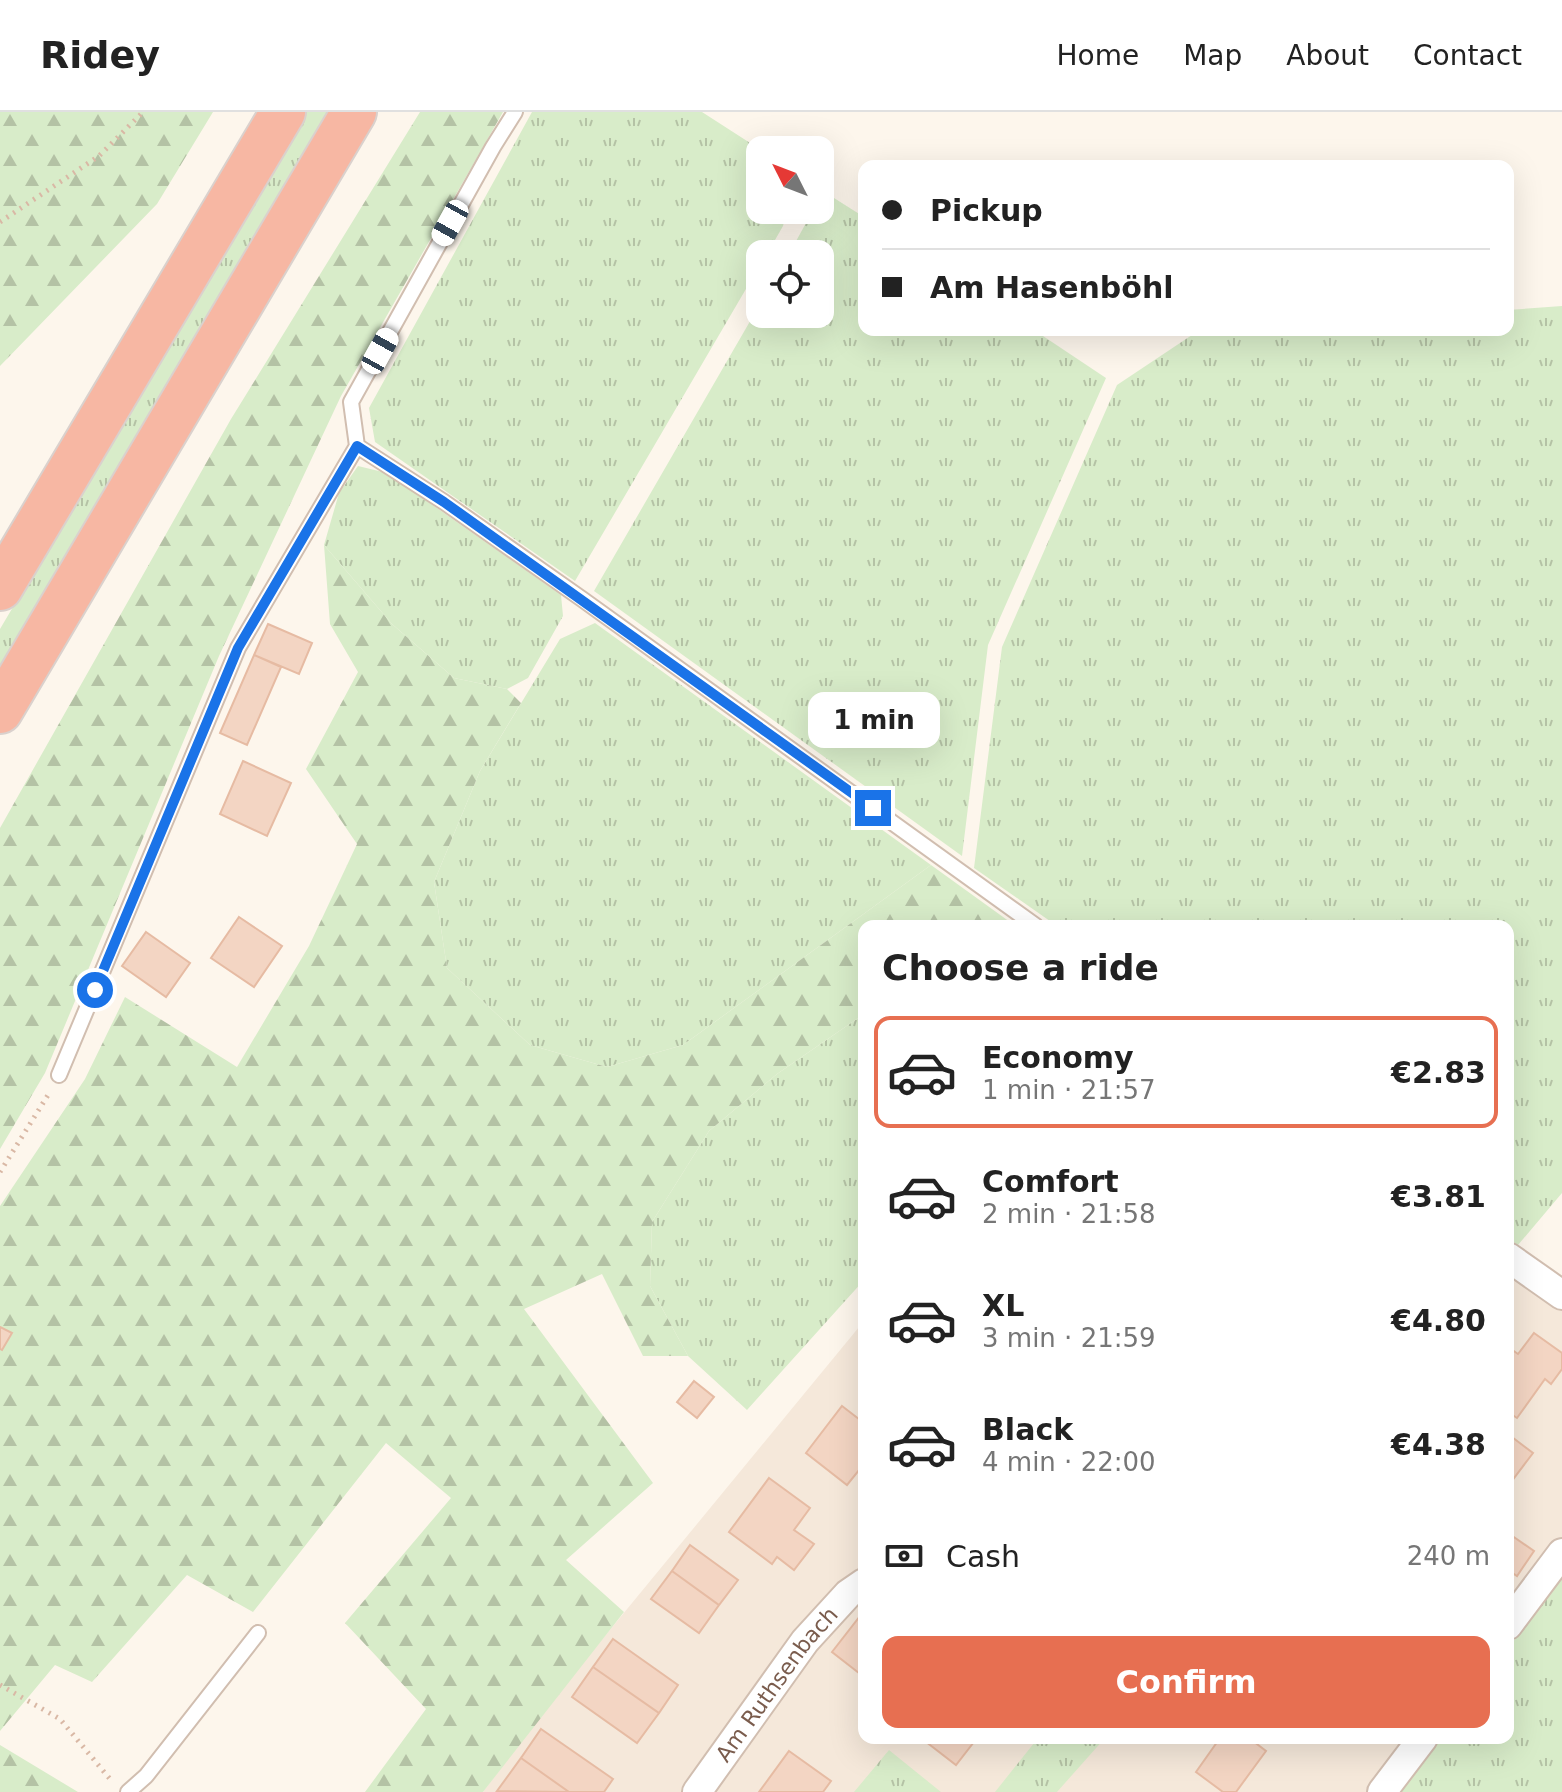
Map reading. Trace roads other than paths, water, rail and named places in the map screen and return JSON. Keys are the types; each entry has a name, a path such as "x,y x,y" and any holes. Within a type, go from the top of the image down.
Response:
{"highway":[{"path":"5,577 283,112"},
{"path":"0,711 354,112"}],"street":[{"path":"1514,1261 1562,1295"},
{"path":"1514,1617 1562,1553"},
{"name":"Am Ruthsenbach","path":"697,1792 805,1641 858,1587"},
{"path":"1382,1792 1418,1744"}],"lane":[{"path":"59,1075 238,648 357,446 351,402 515,112"},
{"path":"357,446 469,520 1028,920"},
{"path":"128,1792 146,1776 258,1633"}]}
